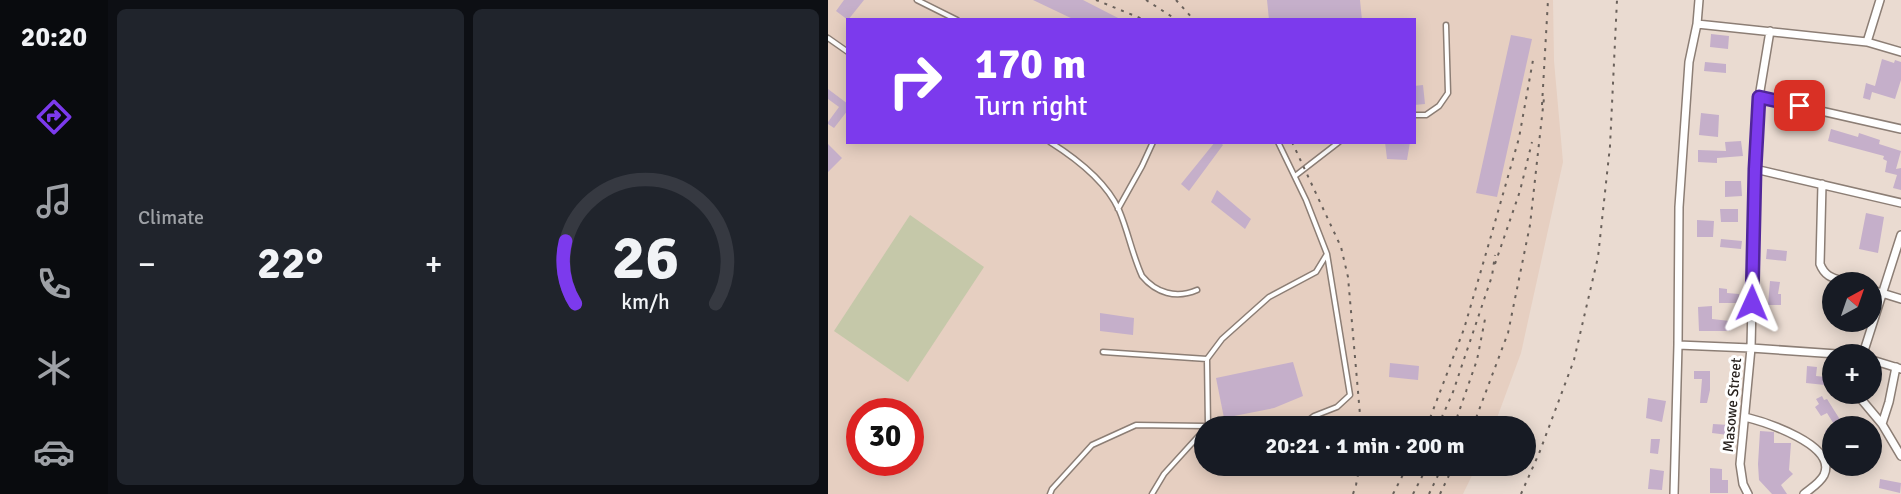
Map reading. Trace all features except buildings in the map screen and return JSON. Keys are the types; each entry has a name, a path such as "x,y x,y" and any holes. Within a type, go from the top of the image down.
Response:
{"street":[{"path":"1674,494 1679,207 1689,62 1697,24 1699,0"},
{"path":"1867,42 1880,0"},
{"path":"1697,24 1867,42 1901,52"},
{"name":"Masowe Street","path":"1748,494 1743,484 1740,464 1751,348 1759,97 1770,31"},
{"path":"1759,97 1901,129"},
{"path":"1755,169 1901,203"},
{"path":"1822,184 1820,264 1824,272"},
{"path":"1901,235 1882,293 1901,299"},
{"path":"1678,345 1822,353"},
{"path":"1882,363 1898,368 1882,424 1901,456"},
{"path":"1865,404 1875,416"},
{"path":"1745,417 1802,439 1819,454 1825,464 1825,474 1804,494"}],"lane":[{"path":"917,0 953,18"},
{"path":"1416,115 1426,115 1439,105 1448,93 1446,25"},
{"path":"828,38 846,51"},
{"path":"1053,144 1071,156 1094,177 1118,209 1142,276 1149,284 1157,290 1173,294 1197,291"},
{"path":"1118,209 1139,172 1151,144"},
{"path":"1279,144 1306,200 1327,254 1350,395 1337,407 1314,416"},
{"path":"1294,176 1336,144"},
{"path":"1206,416 1207,359 1221,339 1269,297 1316,272 1327,254"},
{"path":"1103,352 1207,359"},
{"path":"1050,494 1092,445 1136,425 1194,427"},
{"path":"1152,494 1164,474 1194,441"}],"shaded area":[{"path":"828,0 1553,0 1554,61 1563,162 1521,353 1498,416 1194,416 1194,476 1472,476 1463,494 828,494"}],"green space":[{"path":"910,215 984,267 908,382 834,331"}],"railway":[{"path":"1096,0 1140,18"},
{"path":"1146,0 1174,18"},
{"path":"1176,0 1192,18"},
{"path":"1542,105 1548,0"},
{"path":"1521,494 1540,451 1574,360 1598,257 1610,146 1617,0"},
{"path":"1431,416 1464,329 1489,243 1519,138 1533,60"},
{"path":"1477,416 1508,333 1530,225 1544,98"},
{"path":"1495,264 1520,191 1532,142"},
{"path":"1293,144 1341,247 1348,277 1360,416"},
{"path":"1442,416 1453,392 1492,276 1495,255"},
{"path":"1457,416 1477,360 1486,314"},
{"path":"1353,494 1358,476"},
{"path":"1393,494 1402,476"},
{"path":"1413,494 1422,476"},
{"path":"1429,494 1438,476"},
{"path":"1440,494 1449,476"}],"route":[{"path":"1752,303 1759,97 1800,106"}]}
